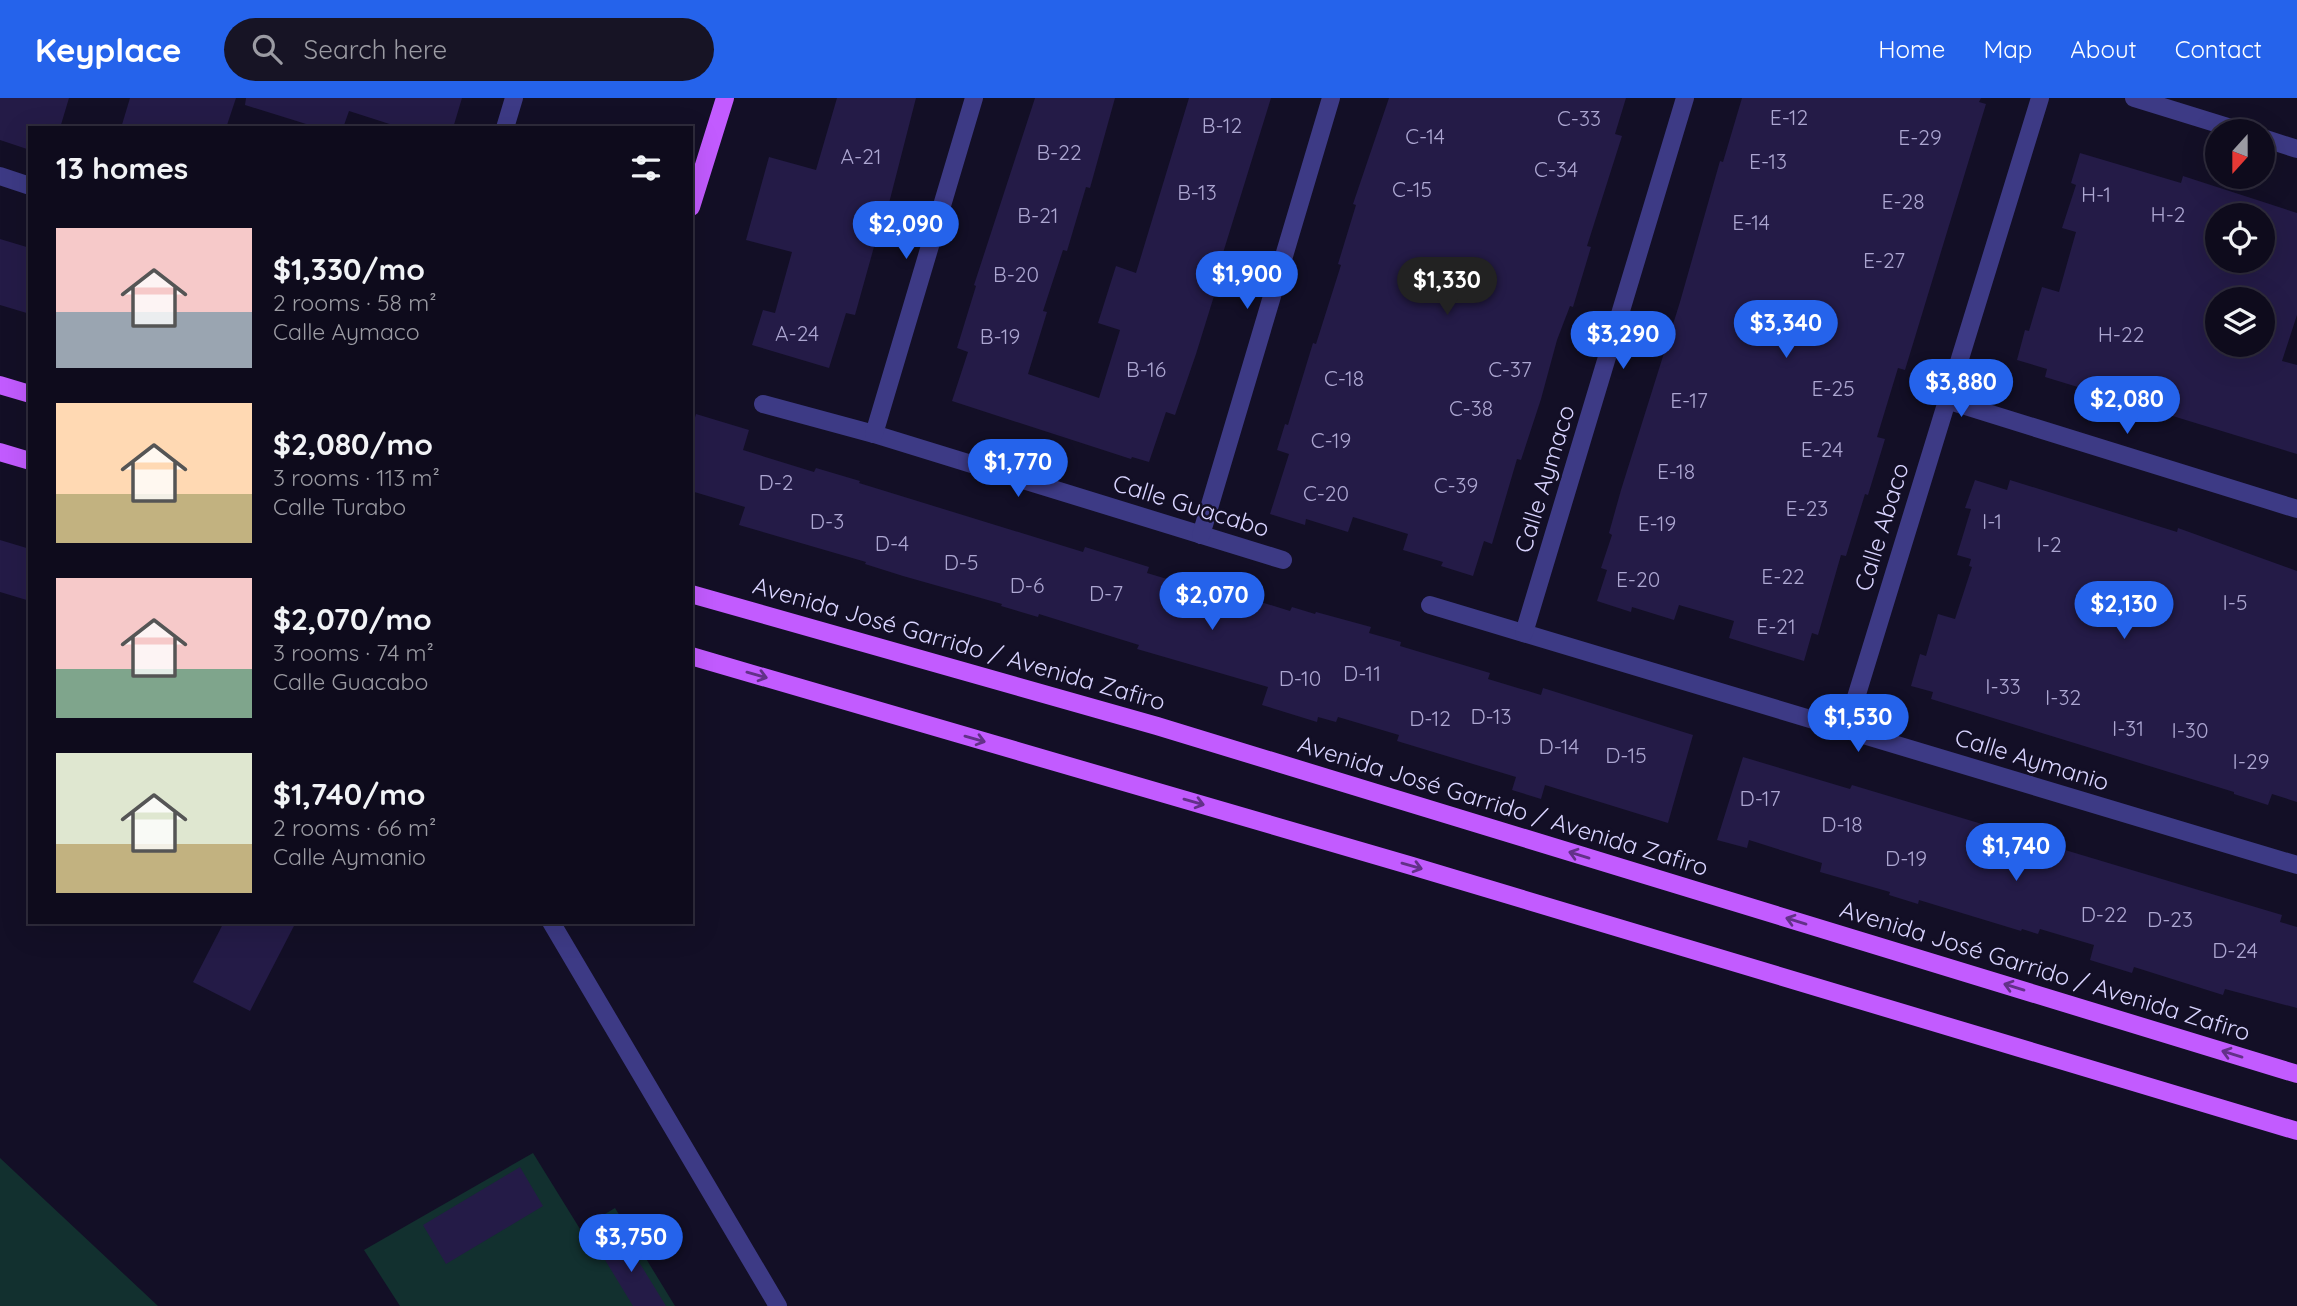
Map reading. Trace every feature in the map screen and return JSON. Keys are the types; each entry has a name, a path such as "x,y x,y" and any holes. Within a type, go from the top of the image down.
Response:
{"main road":[{"path":"693,201 725,98"},
{"path":"0,385 28,393"},
{"path":"0,452 28,460"},
{"name":"Avenida José Garrido / Avenida Zafiro","path":"693,595 1157,726 2297,1074"},
{"path":"693,657 1412,866 2297,1131"}],"street":[{"path":"506,126 514,98"},
{"path":"874,434 974,98"},
{"path":"1201,535 1331,98"},
{"name":"Calle Aymaco","path":"1524,633 1685,98"},
{"name":"Calle Abaco","path":"1846,730 2040,98"},
{"path":"2134,98 2205,120"},
{"path":"2275,142 2297,149"},
{"path":"0,176 28,185"},
{"path":"1946,400 2297,509"},
{"name":"Calle Guacabo","path":"763,404 874,434 1283,560"},
{"name":"Calle Aymanio","path":"1430,605 2297,865"},
{"path":"552,924 778,1306"}],"green space":[{"path":"533,1153 580,1229 615,1208 675,1306 400,1306 364,1250"},
{"path":"0,1158 158,1306 0,1306"}],"building":[{"path":"0,98 69,98 61,126 28,126 28,149 0,140"},
{"path":"130,98 236,98 227,126 122,126"},
{"path":"246,98 462,98 454,126 396,126 349,111 344,126 313,126 245,105"},
{"path":"837,98 916,98 887,211 884,211 855,315 846,313 829,368 752,345 763,310 775,313 792,252 746,240 769,157 816,170"},
{"path":"1035,98 1115,98 1090,188 1086,187 1067,251 1063,250 1043,311 1047,312 1028,374 1099,398 1120,330 1098,323 1116,266 1136,273 1189,98 1271,98 1210,295 1214,296 1196,354 1175,415 1166,412 1149,462 1132,457 1131,459 952,401 968,352 957,348 976,286 974,285"},
{"path":"1389,98 1626,98 1615,134 1622,136 1587,246 1591,247 1573,307 1570,306 1557,340 1541,399 1521,460 1517,459 1492,544 1484,541 1473,576 1441,566 1443,562 1403,550 1408,534 1353,517 1348,532 1306,519 1305,525 1270,514 1289,454 1277,450 1285,424 1288,425 1313,343 1316,344 1341,265 1338,264 1356,205 1353,204"},
{"path":"1742,98 1981,98 1979,102 1986,104 1905,370 1898,368 1877,437 1885,439 1868,495 1865,494 1846,556 1841,555 1818,635 1812,633 1804,661 1729,638 1734,621 1679,605 1674,620 1632,607 1631,612 1597,601 1607,570 1601,568 1612,535 1609,533 1621,490 1680,302 1720,161 1723,162"},
{"path":"2080,153 2181,183 2183,176 2205,183 2205,189 2223,189 2266,203 2205,203 2205,273 2275,273 2275,206 2297,213 2297,315 2282,361 2297,365 2297,454 2045,377 2047,369 2017,360 2025,330 2029,331 2042,287 2059,292 2076,232 2062,228 2076,185 2071,183"},
{"path":"0,239 28,247 28,313 0,305"},
{"path":"696,414 749,430 743,450 814,472 816,468 860,481 859,483 1083,552 1085,547 1149,567 1147,573 1217,594 1219,589 1290,611 1292,607 1371,627 1369,633 1401,642 1400,646 1490,673 1488,679 1541,695 1543,688 1693,735 1668,823 1545,785 1541,799 1512,790 1516,777 1397,741 1399,735 1338,717 1336,722 1318,717 1317,722 1262,705 1268,687 1137,649 1139,645 1039,614 1038,617 739,525 745,507 693,492 693,424"},
{"path":"1975,480 2007,490 2010,480 2177,532 2178,528 2297,571 2297,802 2272,794 2268,805 2234,792 1931,699 1933,692 1911,686 1920,654 1926,656 1938,614 1955,619 1972,567 1969,566 1971,559 1957,555 1971,509 1965,508"},
{"path":"0,540 28,548 28,600 0,592"},
{"path":"1743,757 1850,789 1852,785 2012,833 2011,838 2063,854 2065,850 2282,915 2280,922 2297,927 2297,1008 2225,989 2223,995 2134,967 2132,973 2090,960 2094,945 2040,929 2038,934 2022,929 2021,931 1919,900 1918,904 1889,895 1890,892 1820,872 1822,863 1749,840 1747,848 1717,840"},
{"path":"223,924 295,924 250,1011 193,982"},
{"path":"520,1167 543,1206 446,1264 423,1225"},
{"path":"623,1236 666,1306 633,1306 599,1250"}]}
